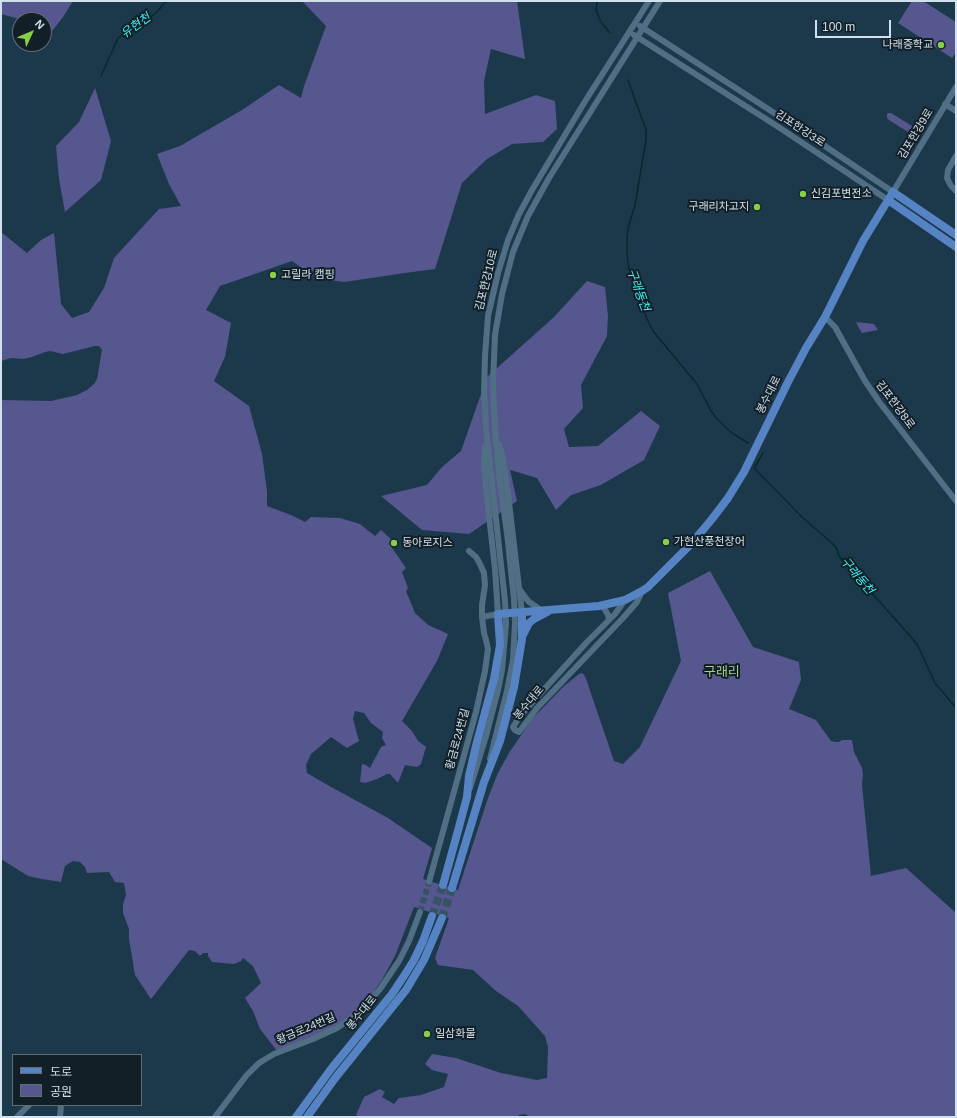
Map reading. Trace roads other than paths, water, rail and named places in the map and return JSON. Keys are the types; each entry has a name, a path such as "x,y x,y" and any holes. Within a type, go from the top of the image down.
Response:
{"main road":[{"name":"봉수대로","path":"498,614 577,609 603,606 625,600 642,592 691,544 721,508 744,472 862,241 893,192"},
{"name":"김포한강3로","path":"893,192 956,235"},
{"name":"김포한강3로","path":"888,200 956,247"},
{"path":"522,639 526,628 534,619 552,610"},
{"path":"484,782 500,740 514,687 522,639 522,613"},
{"path":"443,884 467,797 469,776 495,672 500,645 498,614"},
{"name":"봉수대로","path":"452,888 484,782"},
{"name":"봉수대로","path":"296,1117 331,1069 392,994 414,960 432,916"},
{"name":"봉수대로","path":"307,1117 336,1077 406,990 424,960 442,918"}],"street":[{"name":"김포한강10로","path":"467,797 486,736 498,690 502,670 506,624 505,601 486,428 484,392 488,316 498,273 508,240 519,214 584,103 649,1"},
{"name":"김포한강10로","path":"514,599 499,475 493,384 495,335 502,294 513,252 528,216 549,178 660,1"},
{"name":"김포한강3로","path":"635,24 816,140 893,192"},
{"name":"김포한강3로","path":"630,32 780,128 888,200"},
{"name":"김포한강9로","path":"893,192 956,87"},
{"path":"945,104 956,111"},
{"path":"956,156 948,170 947,178 950,186 956,191"},
{"name":"김포한강8로","path":"825,316 836,327 865,381 880,403 956,501"},
{"path":"482,617 498,614 485,471 486,428"},
{"path":"495,429 503,458 522,613"},
{"name":"황금로24번길","path":"429,882 476,712 488,649 482,617 482,604 485,591 484,573 479,562 469,551"},
{"path":"519,588 528,601 542,611"},
{"name":"봉수대로","path":"625,600 615,614 524,711 513,727 515,730 519,732 537,708 623,618 637,602 642,592"},
{"name":"봉수대로","path":"484,782 507,691 513,660 515,624 514,599"},
{"path":"623,618 625,600"},
{"path":"603,606 609,620"},
{"name":"황금로24번길","path":"215,1117 246,1076 259,1063 274,1054 337,1028 367,1004 380,989 396,966 409,941 420,912"},
{"path":"16,1117 28,1106"},
{"path":"59,1116 60,1106"}],"waterway":[{"name":"유현천","path":"101,76 118,38 147,20 157,12 166,1"},
{"name":"구래동천","path":"597,1 596,10 598,15 601,22 610,33"},
{"name":"구래동천","path":"628,80 646,130 646,140 635,205 628,228 627,239 628,265 638,296 653,331 697,384 716,418 732,433 748,443"},
{"name":"구래동천","path":"763,453 754,468 802,517 833,544 842,560 917,644 935,683 956,708"}],"tunnel":[{"path":"420,912 429,882"},
{"path":"432,916 443,885"},
{"path":"442,918 452,888"}],"place":[{"name":"나래중학교","path":"941,45"},
{"name":"신김포변전소","path":"803,194"},
{"name":"구래리차고지","path":"757,207"},
{"name":"고릴라 캠핑","path":"273,275"},
{"name":"가현산풍천장어","path":"666,542"},
{"name":"동아로지스","path":"394,543"},
{"name":"일삼화물","path":"427,1034"}],"district":[{"name":"구래리","path":"722,672"}]}
